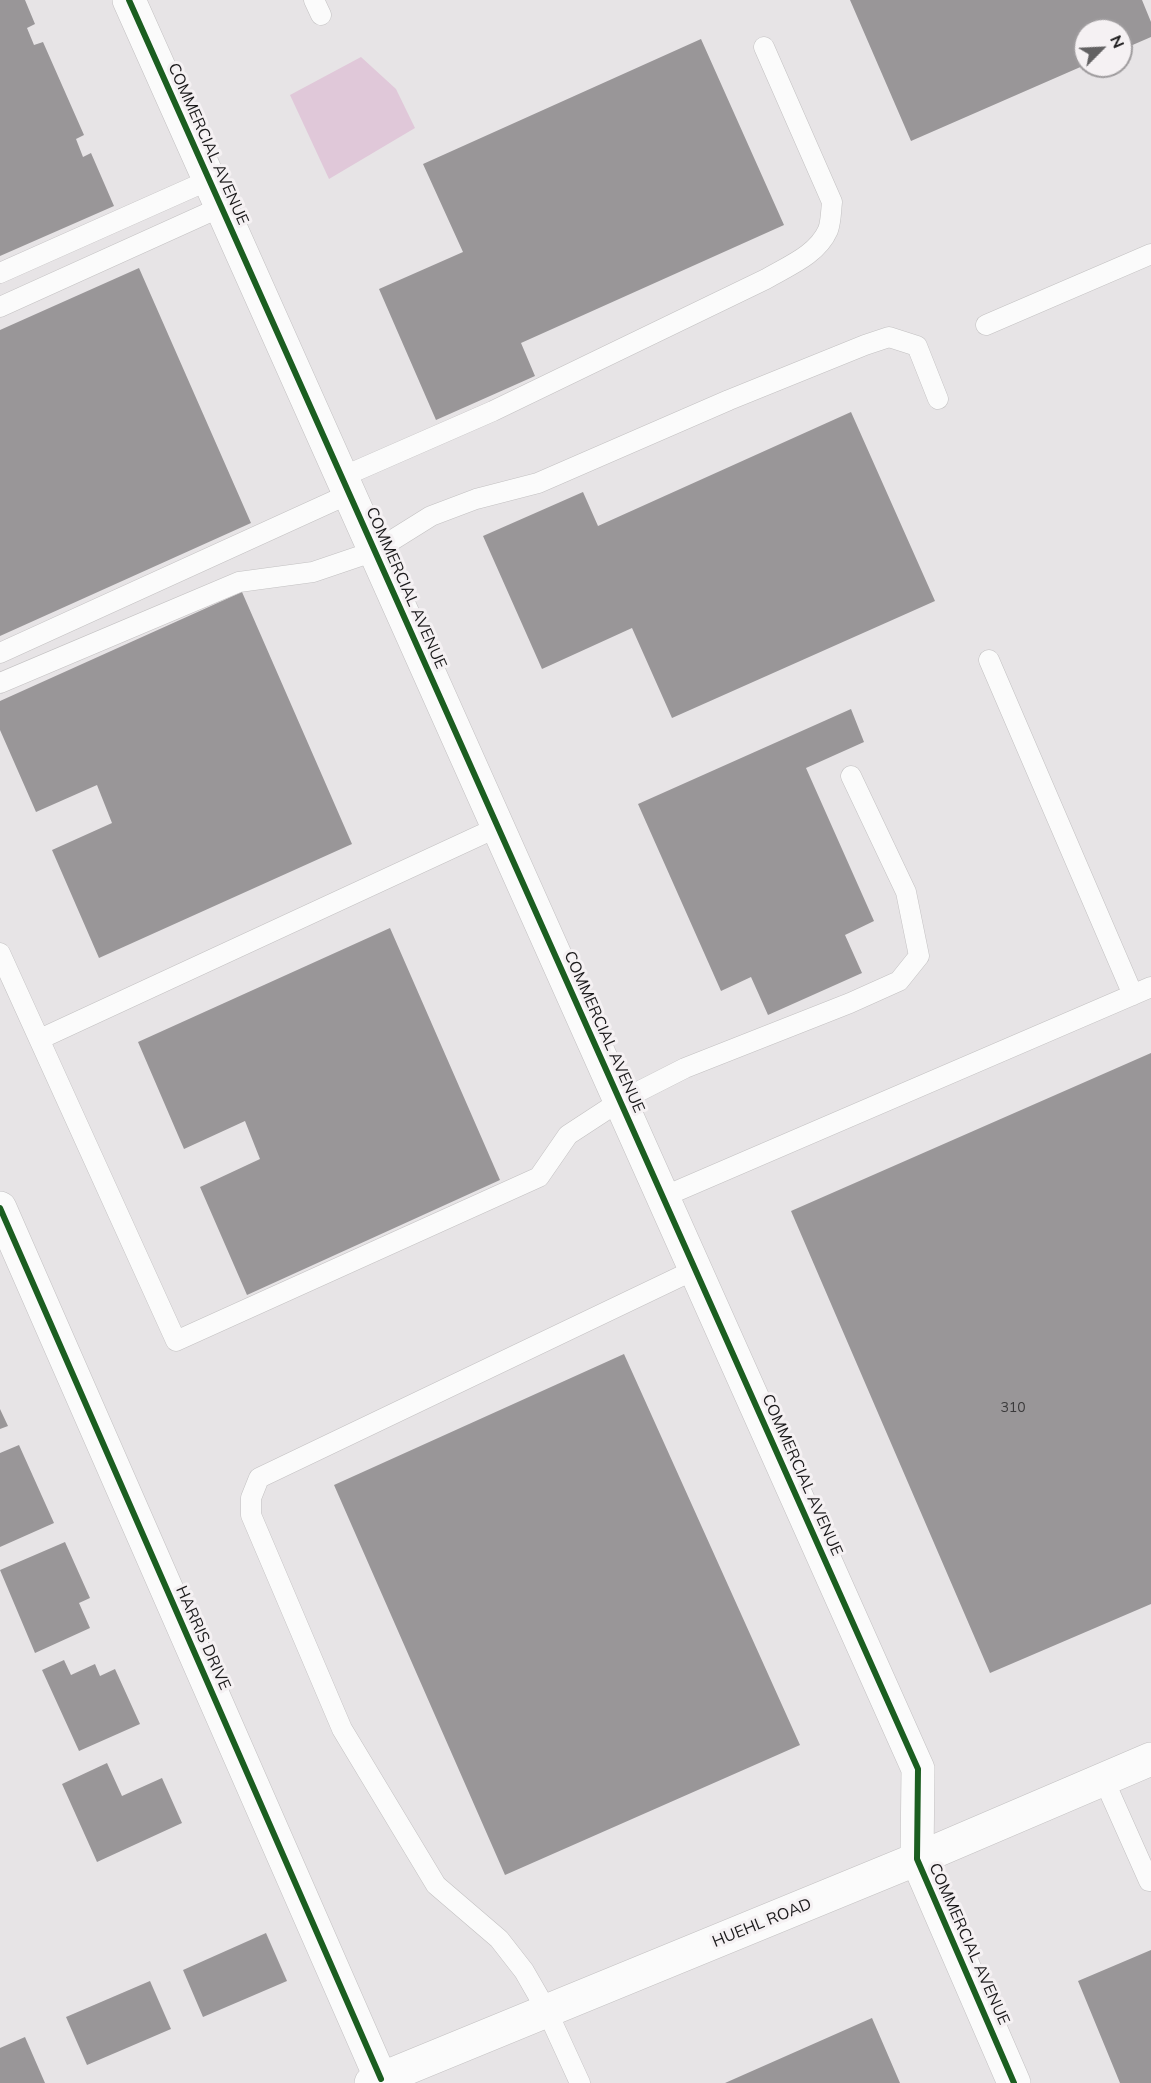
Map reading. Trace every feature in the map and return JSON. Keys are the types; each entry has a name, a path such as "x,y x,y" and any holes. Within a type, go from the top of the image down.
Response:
{"street":[{"name":"COMMERCIAL AVENUE","path":"129,0 918,1769 917,1859 1014,2083"},
{"name":"HARRIS DRIVE","path":"0,1208 374,2082"},
{"name":"HUEHL ROAD","path":"374,2082 917,1859 1151,1759"}],"lane":[{"path":"0,652 346,486 493,411 766,279 801,259 820,243 829,229 832,202 764,47"},
{"path":"0,273 215,193"},
{"path":"0,307 215,193"},
{"path":"986,325 1151,254"},
{"path":"0,683 239,582 313,572 375,551 431,516 476,499 538,483 729,400 889,337 917,346 938,399"},
{"path":"663,1197 1142,991 989,660"},
{"path":"0,953 176,1341 539,1177 568,1135 620,1101 685,1068 850,1003 899,981 919,956 906,892 851,776"},
{"path":"40,1039 498,826"},
{"path":"580,2083 547,2011 524,1971 500,1938 436,1885 342,1729 251,1515 251,1498 260,1478 696,1269"},
{"path":"1104,1780 1149,1881 1151,1881"}],"shaded area":[{"path":"361,57 396,89 415,128 329,179 290,95"}],"building":[{"path":"0,0 25,0 35,24 27,28 34,45 43,42 84,135 76,139 83,157 91,153 114,206 0,256"},
{"path":"850,0 1142,0 1151,22 1151,37 1133,45 1133,18 1073,18 1073,70 911,141"},
{"path":"701,39 784,225 521,343 535,376 436,420 379,289 463,252 423,164"},
{"path":"139,268 251,523 0,636 0,330"},
{"path":"851,412 935,601 672,718 632,628 542,669 483,536 583,492 598,526"},
{"path":"242,592 352,844 99,958 52,850 112,823 97,785 36,812 0,730 0,701"},
{"path":"851,709 864,742 806,768 874,921 845,935 862,973 768,1015 751,977 721,991 638,804"},
{"path":"390,928 500,1180 247,1295 200,1187 260,1159 245,1121 184,1149 138,1042"},
{"path":"1151,1053 1151,1604 990,1673 791,1211"},
{"path":"624,1354 800,1745 505,1875 334,1485"},
{"path":"0,1409 8,1426 0,1429"},
{"path":"19,1445 54,1523 0,1547 0,1453"},
{"path":"65,1542 90,1598 79,1603 90,1628 35,1653 0,1570"},
{"path":"64,1660 71,1675 95,1664 100,1676 115,1669 140,1724 79,1751 42,1670"},
{"path":"107,1763 122,1796 162,1778 182,1823 97,1862 62,1784"},
{"path":"266,1933 287,1981 203,2017 183,1970"},
{"path":"1151,1950 1151,2083 1120,2083 1078,1981"},
{"path":"150,1981 171,2029 87,2065 66,2017"},
{"path":"872,2018 900,2083 725,2083"},
{"path":"25,2037 45,2083 0,2083 0,2048"}],"cycle path":[{"path":"129,0 918,1769 917,1859 1014,2083"},
{"path":"0,1208 381,2079"}]}
